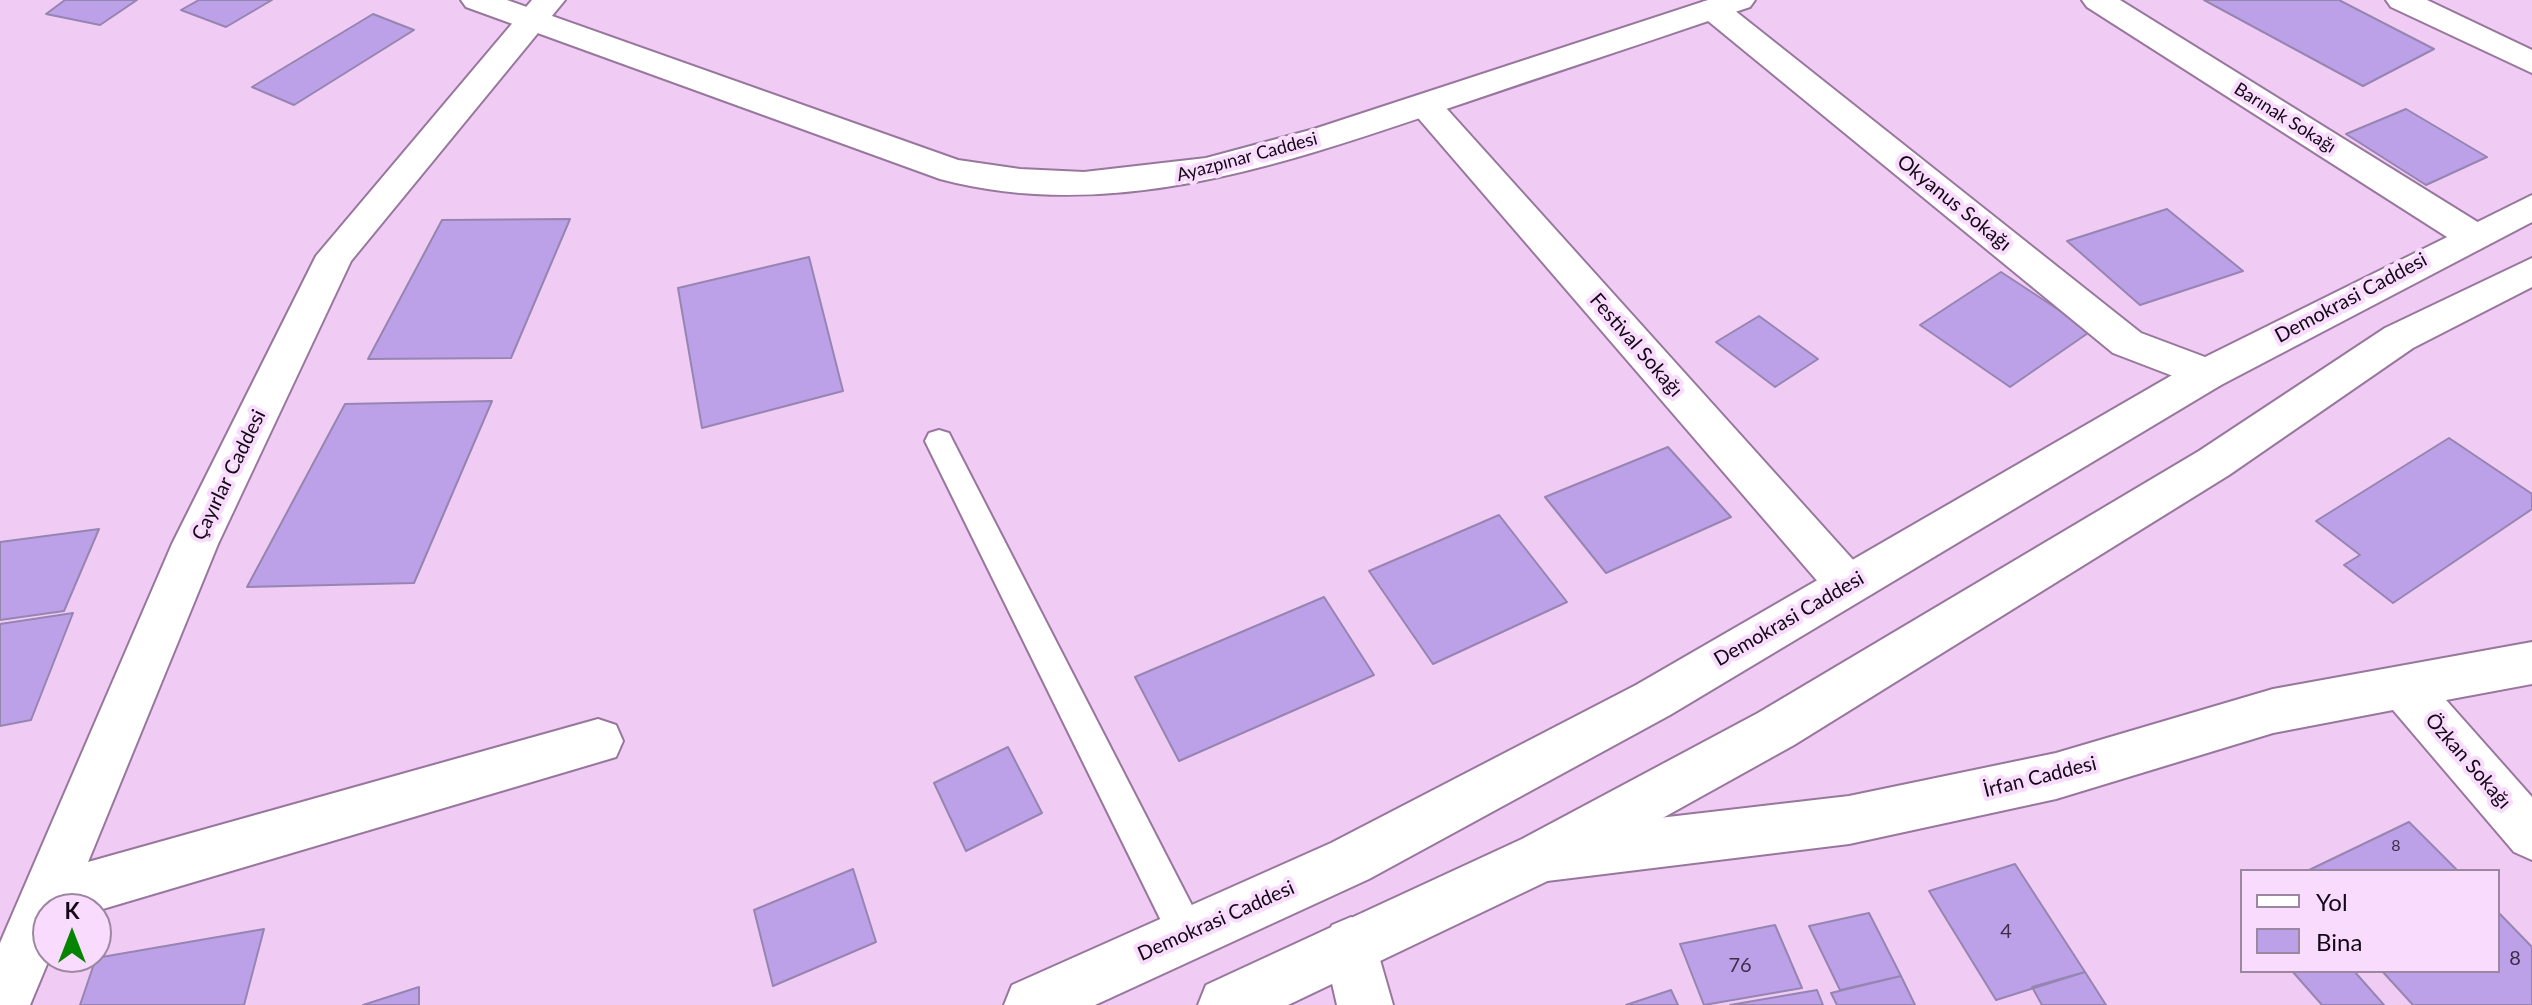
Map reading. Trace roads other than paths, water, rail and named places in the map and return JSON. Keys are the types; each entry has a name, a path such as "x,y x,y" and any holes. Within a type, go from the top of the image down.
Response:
{"street":[{"name":"Ayazpınar Caddesi","path":"477,0 541,9 953,171 1001,181 1051,185 1155,181 1254,159 1726,4"},
{"name":"Barınak Sokağı","path":"2098,0 2471,235"},
{"path":"2402,0 2532,63"},
{"name":"Okyanus Sokağı","path":"1726,4 2127,343 2207,374"},
{"name":"Çayırlar Caddesi","path":"49,893 195,544 335,256 541,9"},
{"name":"Festival Sokağı","path":"1425,105 1848,585"},
{"name":"Demokrasi Caddesi","path":"1032,1005 1350,861 1653,700 2207,374 2471,235 2532,207"},
{"path":"1226,1005 1541,857 1776,729 2214,463 2399,338 2532,271"},
{"name":"İrfan Caddesi","path":"1541,857 1849,820 2056,776 2273,711 2532,663"},
{"name":"Özkan Sokağı","path":"2404,687 2532,835"},
{"path":"70,893 598,741"},
{"name":"Çayırlar Caddesi","path":"2,1005 32,933"},
{"path":"1351,944 1365,1005"}],"lane":[{"path":"939,441 1187,934"}]}
